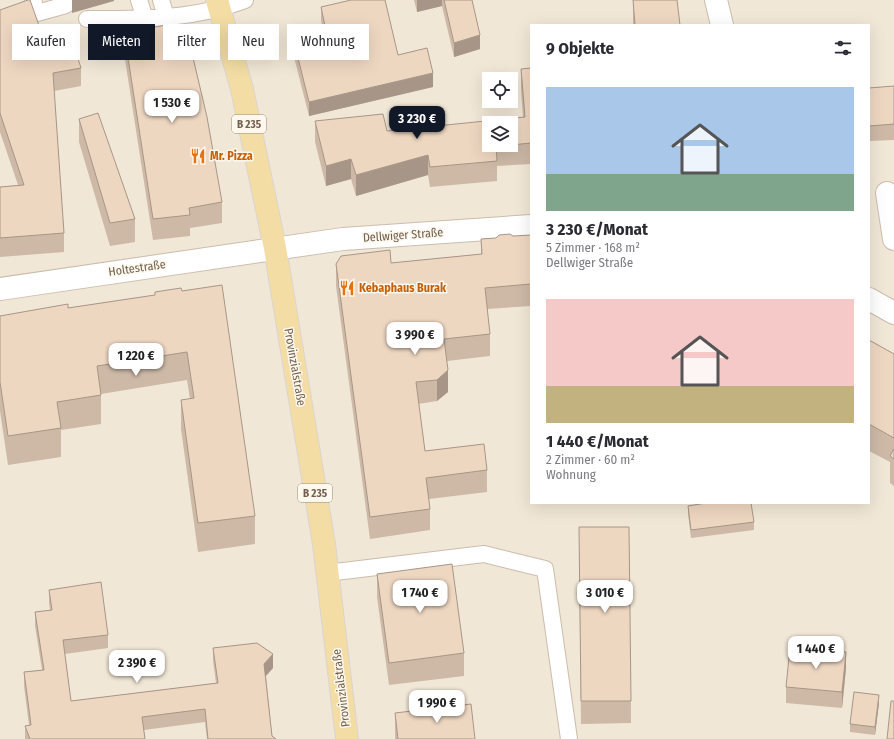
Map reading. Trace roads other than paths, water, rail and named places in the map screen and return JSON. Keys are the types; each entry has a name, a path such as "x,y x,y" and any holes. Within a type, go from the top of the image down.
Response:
{"main road":[{"name":"Provinzialstraße","path":"219,5 242,89 275,248 327,573 347,739"}],"street":[{"path":"716,0 722,24"},
{"path":"883,194 894,239"},
{"name":"Dellwiger Straße","path":"275,248 343,238 530,226"},
{"name":"Holtestraße","path":"0,289 275,248"},
{"path":"870,300 894,313"}],"lane":[{"path":"33,0 37,13 66,4"},
{"path":"139,0 145,19"},
{"path":"161,0 166,17"},
{"path":"87,19 145,19 166,17 245,0"},
{"path":"327,573 484,554 545,569 569,739"}],"place":[{"name":"Mr. Pizza","path":"198,156"},
{"name":"Kebaphaus Burak","path":"347,288"}]}
